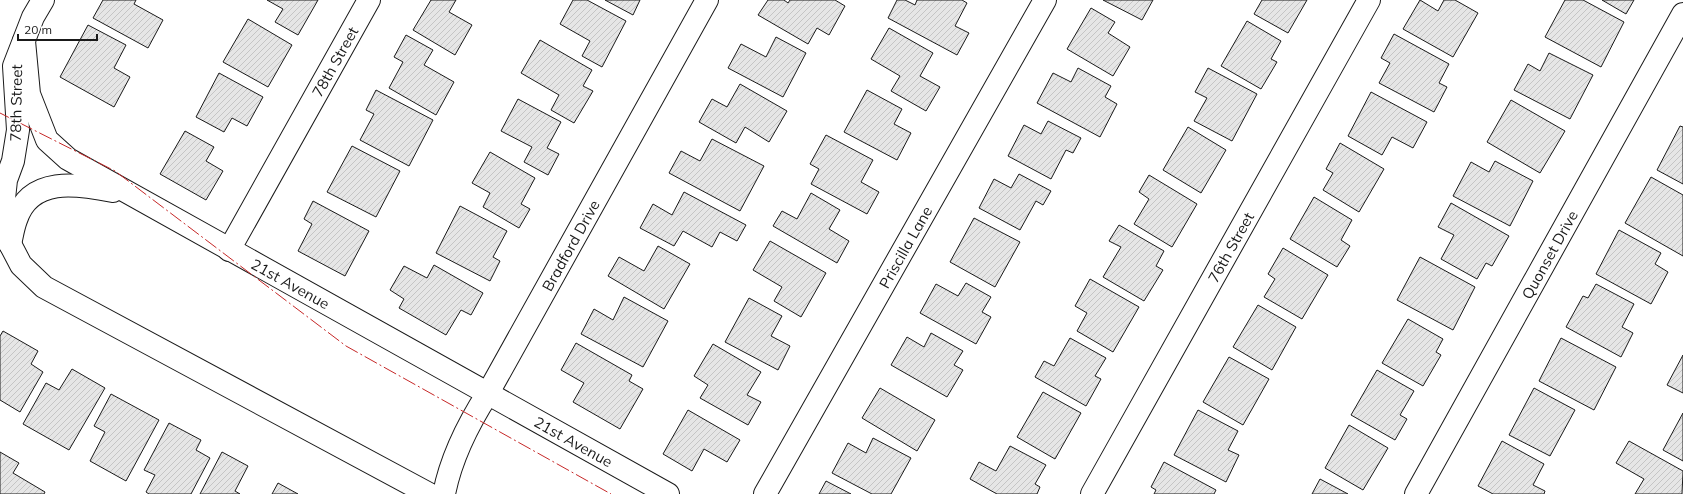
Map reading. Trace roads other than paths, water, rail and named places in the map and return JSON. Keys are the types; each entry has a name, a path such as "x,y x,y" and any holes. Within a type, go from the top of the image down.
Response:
{"street":[{"name":"21st Avenue","path":"43,0 33,17 24,41 29,94 47,140 68,159 668,494"},
{"name":"78th Street","path":"229,250 369,0"},
{"name":"Bradford Drive","path":"444,494 448,475 471,419 488,394 707,0"},
{"name":"Priscilla Lane","path":"765,494 1045,0"},
{"name":"76th Street","path":"1092,494 1369,0"},
{"name":"Quonset Drive","path":"1416,494 1683,14"},
{"name":"78th Street","path":"24,41 14,66 18,130 13,161 6,180 2,217 10,244 21,265 44,287 429,494"},
{"path":"10,244 16,219 19,214 29,198 45,187 88,186 132,195"}]}
